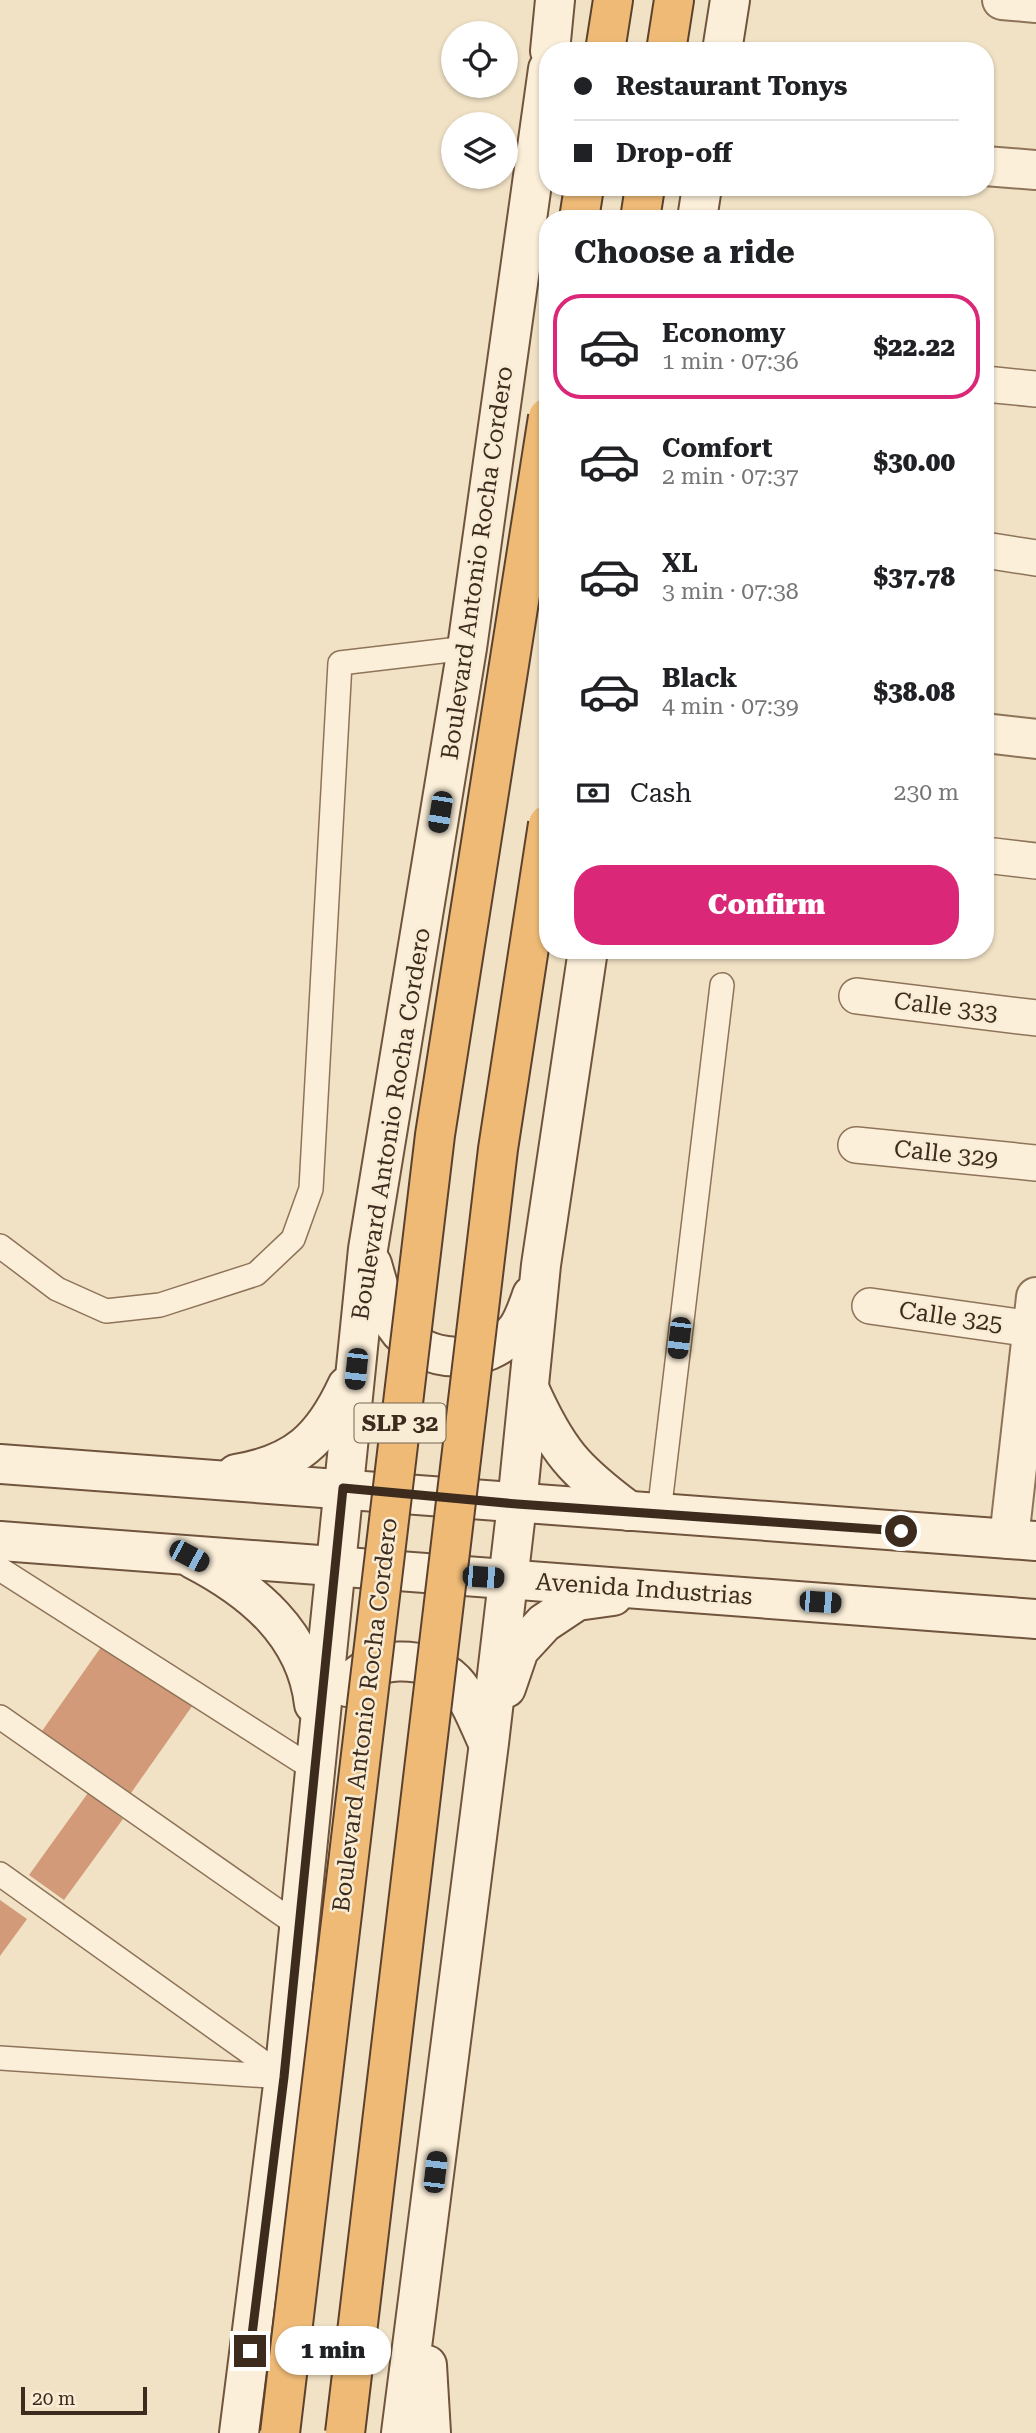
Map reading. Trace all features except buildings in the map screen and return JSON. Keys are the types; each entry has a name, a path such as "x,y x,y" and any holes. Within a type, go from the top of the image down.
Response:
{"highway":[{"path":"607,42 613,0"},
{"path":"667,42 674,0"},
{"name":"Boulevard Antonio Rocha Cordero","path":"280,2433 435,1135 539,474"},
{"name":"SLP 32","path":"345,2433 498,1149 539,882"}],"main road":[{"path":"551,42 555,0"},
{"path":"723,42 730,0"},
{"path":"1002,0 1036,3"},
{"name":"Boulevard Antonio Rocha Cordero","path":"239,2433 284,2077 368,1249 467,648 539,133"},
{"path":"994,167 1036,170"},
{"path":"994,734 1036,739"},
{"path":"401,2433 489,1743 541,1265 587,959"},
{"path":"368,1249 384,1304 395,1326 412,1343 434,1354 457,1358 479,1354 499,1345 516,1330 527,1310 541,1265"},
{"path":"0,1464 1023,1540 1034,1313"},
{"path":"209,1479 247,1472 282,1460 314,1440 332,1418 356,1369"},
{"path":"527,1385 548,1431 568,1460 593,1484 644,1512"},
{"name":"Avenida Industrias","path":"0,1541 1036,1619"},
{"path":"153,1552 189,1556 222,1574 253,1596 281,1623 302,1658 312,1684 316,1754"},
{"path":"489,1743 519,1650 544,1623 577,1601 658,1590"},
{"path":"316,1754 353,1677 381,1663 406,1661 430,1666 452,1679 467,1696 489,1743"},
{"path":"421,2279 431,2433"}],"street":[{"path":"994,385 1036,389"},
{"path":"994,551 1036,558"},
{"path":"994,856 1036,861"},
{"name":"Calle 333","path":"857,996 1036,1018"},
{"name":"Calle 329","path":"856,1145 1036,1163"},
{"name":"Calle 325","path":"870,1306 1034,1313"}],"lane":[{"path":"0,1246 57,1289 106,1311 160,1306 256,1274 293,1239 311,1189 340,663 467,648"},
{"path":"644,1512 722,985"},
{"path":"0,1569 316,1754"},
{"path":"0,1717 299,1926"},
{"path":"0,1874 284,2077"},
{"path":"0,2058 284,2077"}],"route":[{"path":"250,2351 284,2077 343,1488 517,1504 901,1531"}]}
